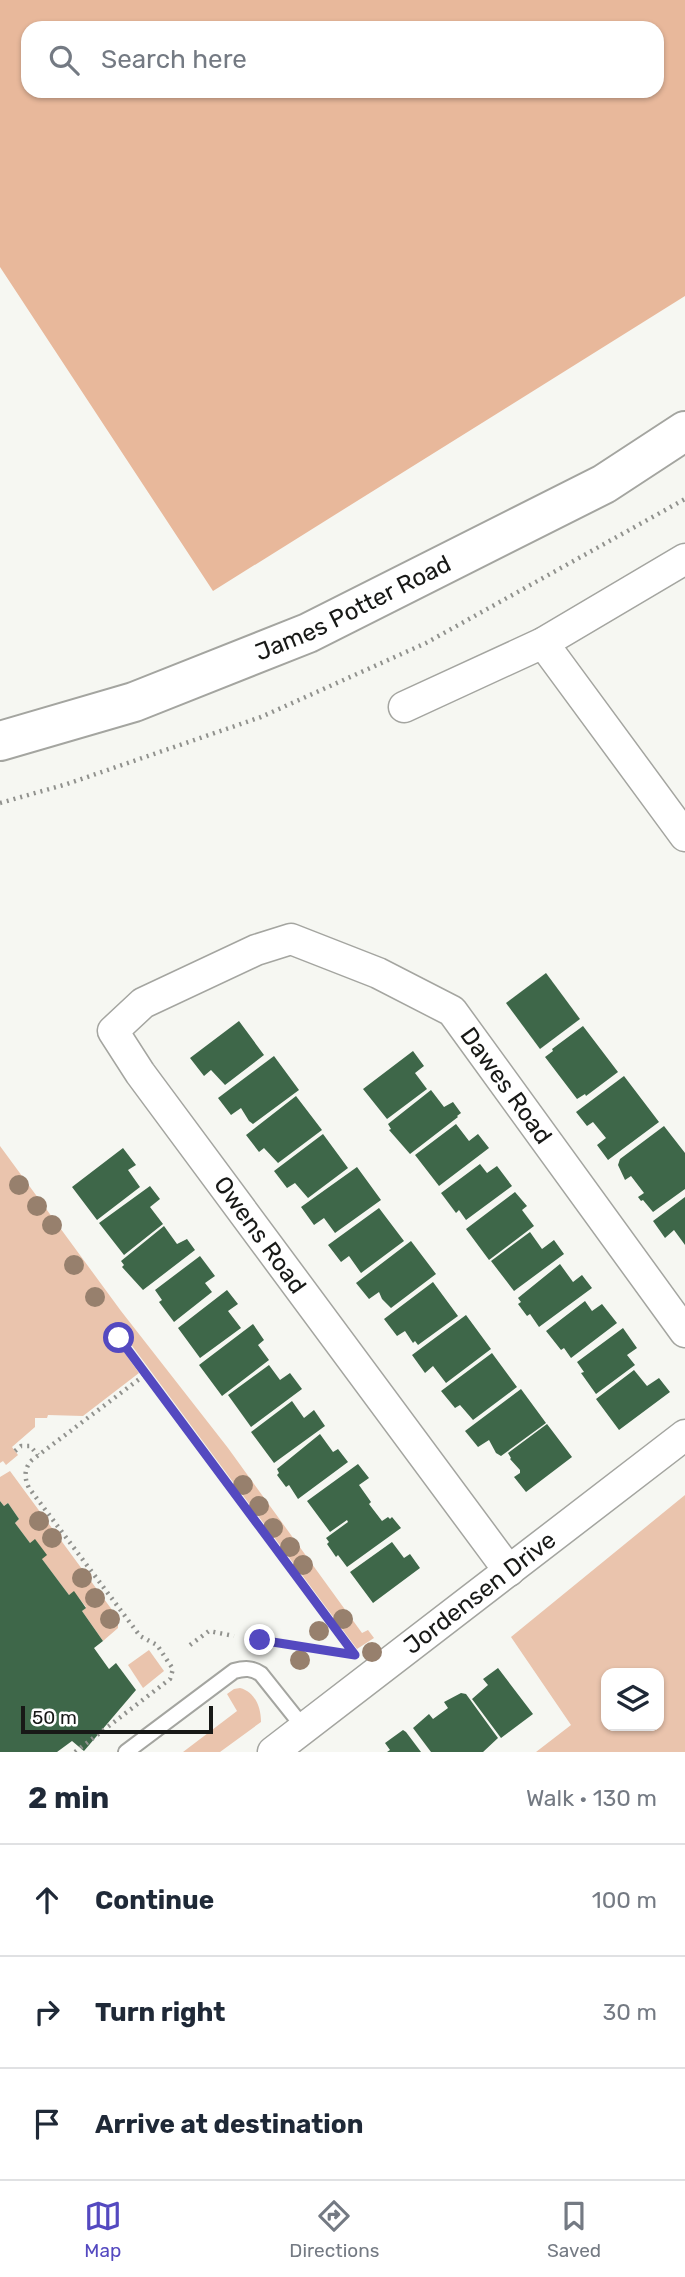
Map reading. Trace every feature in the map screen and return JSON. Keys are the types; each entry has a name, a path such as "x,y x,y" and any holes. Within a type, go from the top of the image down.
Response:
{"main road":[{"name":"James Potter Road","path":"0,741 134,702 308,633 604,484 685,431"}],"street":[{"path":"404,707 543,643 685,559"},
{"path":"543,643 685,836"},
{"name":"Dawes Road","path":"256,950 291,939 378,973 452,1011 685,1332"},
{"name":"Owens Road","path":"256,950 143,1003 113,1031 140,1073 509,1571"},
{"name":"Jordensen Drive","path":"273,1752 685,1435"}],"lane":[{"path":"126,1752 234,1671 241,1669 255,1670 261,1674 304,1728"}],"path":[{"path":"0,803 67,784 261,717 426,643 685,499"},
{"path":"119,1338 355,1655 260,1640"},
{"path":"75,1752 170,1679 173,1669 157,1645 140,1636 29,1488 27,1468 38,1455 146,1374"},
{"path":"15,1451 21,1446 30,1446 38,1455"},
{"path":"190,1645 209,1631 234,1636"}],"shaded area":[{"path":"0,0 685,0 685,296 213,591 0,267"},
{"path":"0,1146 121,1311 228,1448 362,1633 368,1630 374,1638 357,1649 124,1335 116,1341 139,1373 83,1416 48,1415 47,1418 35,1418 35,1427 12,1447 18,1455 6,1465 3,1461 0,1463"},
{"path":"10,1471 118,1618 118,1628 103,1641 82,1611 86,1607 74,1592 69,1595 42,1559 34,1540 30,1543 15,1523 19,1519 8,1503 4,1506 0,1501 0,1477"},
{"path":"685,1495 685,1752 536,1752 571,1725 511,1637"},
{"path":"149,1650 164,1671 143,1688 128,1665"},
{"path":"240,1688 250,1693 256,1701 261,1722 220,1752 183,1752 237,1711 227,1694"}],"building":[{"path":"546,973 580,1019 540,1049 506,1003"},
{"path":"239,1021 264,1055 225,1085 211,1070 204,1076 190,1058"},
{"path":"583,1026 618,1072 586,1096 585,1094 577,1099 545,1057"},
{"path":"413,1051 424,1066 415,1073 427,1089 387,1119 363,1089"},
{"path":"274,1056 299,1090 253,1124 241,1108 231,1115 218,1098"},
{"path":"624,1076 659,1122 608,1160 597,1145 606,1138 593,1122 587,1126 576,1112"},
{"path":"431,1090 444,1107 453,1102 461,1113 410,1154 389,1130 391,1129 388,1124"},
{"path":"296,1096 322,1130 278,1163 264,1148 259,1152 246,1135"},
{"path":"456,1124 469,1141 478,1134 489,1148 439,1186 415,1155"},
{"path":"664,1126 685,1153 685,1189 653,1212 638,1197 644,1193 631,1176 625,1180 618,1165 620,1159"},
{"path":"323,1134 348,1168 308,1198 295,1183 287,1188 274,1171"},
{"path":"123,1148 136,1165 128,1170 140,1187 97,1220 72,1187"},
{"path":"480,1164 487,1173 497,1166 512,1186 466,1220 459,1210 456,1213 441,1193"},
{"path":"357,1167 381,1200 335,1233 324,1218 314,1225 301,1207"},
{"path":"150,1186 160,1199 150,1207 163,1224 124,1255 99,1223"},
{"path":"515,1192 527,1206 522,1210 534,1226 489,1260 466,1229"},
{"path":"685,1197 685,1245 674,1230 665,1238 653,1221"},
{"path":"379,1208 404,1241 361,1273 349,1256 341,1262 328,1245"},
{"path":"164,1226 177,1244 187,1239 195,1250 143,1290 122,1267 124,1265 121,1261"},
{"path":"530,1232 542,1249 554,1240 564,1254 514,1291 491,1261"},
{"path":"411,1241 436,1274 391,1308 379,1292 369,1299 356,1283"},
{"path":"200,1256 215,1276 205,1283 212,1292 174,1322 159,1302 162,1300 155,1290"},
{"path":"560,1264 573,1282 582,1275 592,1288 539,1327 530,1314 527,1316 518,1304 521,1302 518,1298"},
{"path":"433,1282 458,1316 418,1345 415,1341 413,1343 405,1331 397,1336 384,1319"},
{"path":"227,1290 238,1304 228,1311 241,1328 200,1358 178,1328"},
{"path":"585,1301 592,1311 602,1304 617,1323 571,1358 546,1331"},
{"path":"466,1315 491,1349 446,1383 433,1366 425,1373 412,1355"},
{"path":"253,1324 264,1340 258,1345 269,1360 222,1396 199,1365"},
{"path":"623,1328 637,1348 627,1355 635,1365 596,1394 581,1373 584,1372 577,1362"},
{"path":"492,1353 517,1387 473,1420 460,1405 455,1408 441,1391"},
{"path":"269,1365 280,1380 290,1373 302,1389 251,1427 228,1395"},
{"path":"634,1370 647,1386 659,1378 670,1392 619,1430 596,1399"},
{"path":"521,1389 546,1423 501,1456 496,1453 489,1440 478,1447 465,1431"},
{"path":"292,1401 304,1418 314,1410 325,1426 274,1463 251,1432"},
{"path":"547,1424 572,1457 526,1492 514,1477 520,1470 508,1453"},
{"path":"320,1434 333,1452 338,1449 348,1462 298,1499 289,1485 286,1487 277,1475 277,1469"},
{"path":"358,1464 369,1478 359,1485 371,1502 369,1504 382,1521 392,1517 401,1528 347,1567 338,1555 336,1557 326,1538 348,1522 347,1520 330,1532 307,1501"},
{"path":"0,1501 4,1506 8,1503 19,1519 15,1523 30,1543 35,1539 47,1555 42,1559 69,1595 74,1591 86,1608 82,1611 103,1641 94,1648 109,1669 116,1663 136,1690 84,1751 72,1741 57,1752 0,1752"},
{"path":"392,1542 404,1558 410,1554 420,1568 373,1603 350,1572"},
{"path":"498,1668 533,1714 501,1738 472,1699 488,1685 483,1679"},
{"path":"461,1693 466,1694 498,1738 483,1752 431,1752 413,1728 429,1714 433,1719 448,1708 444,1702"},
{"path":"403,1730 421,1752 387,1752 390,1750 385,1743"}],"route":[{"path":"119,1338 355,1655 260,1640"}]}
